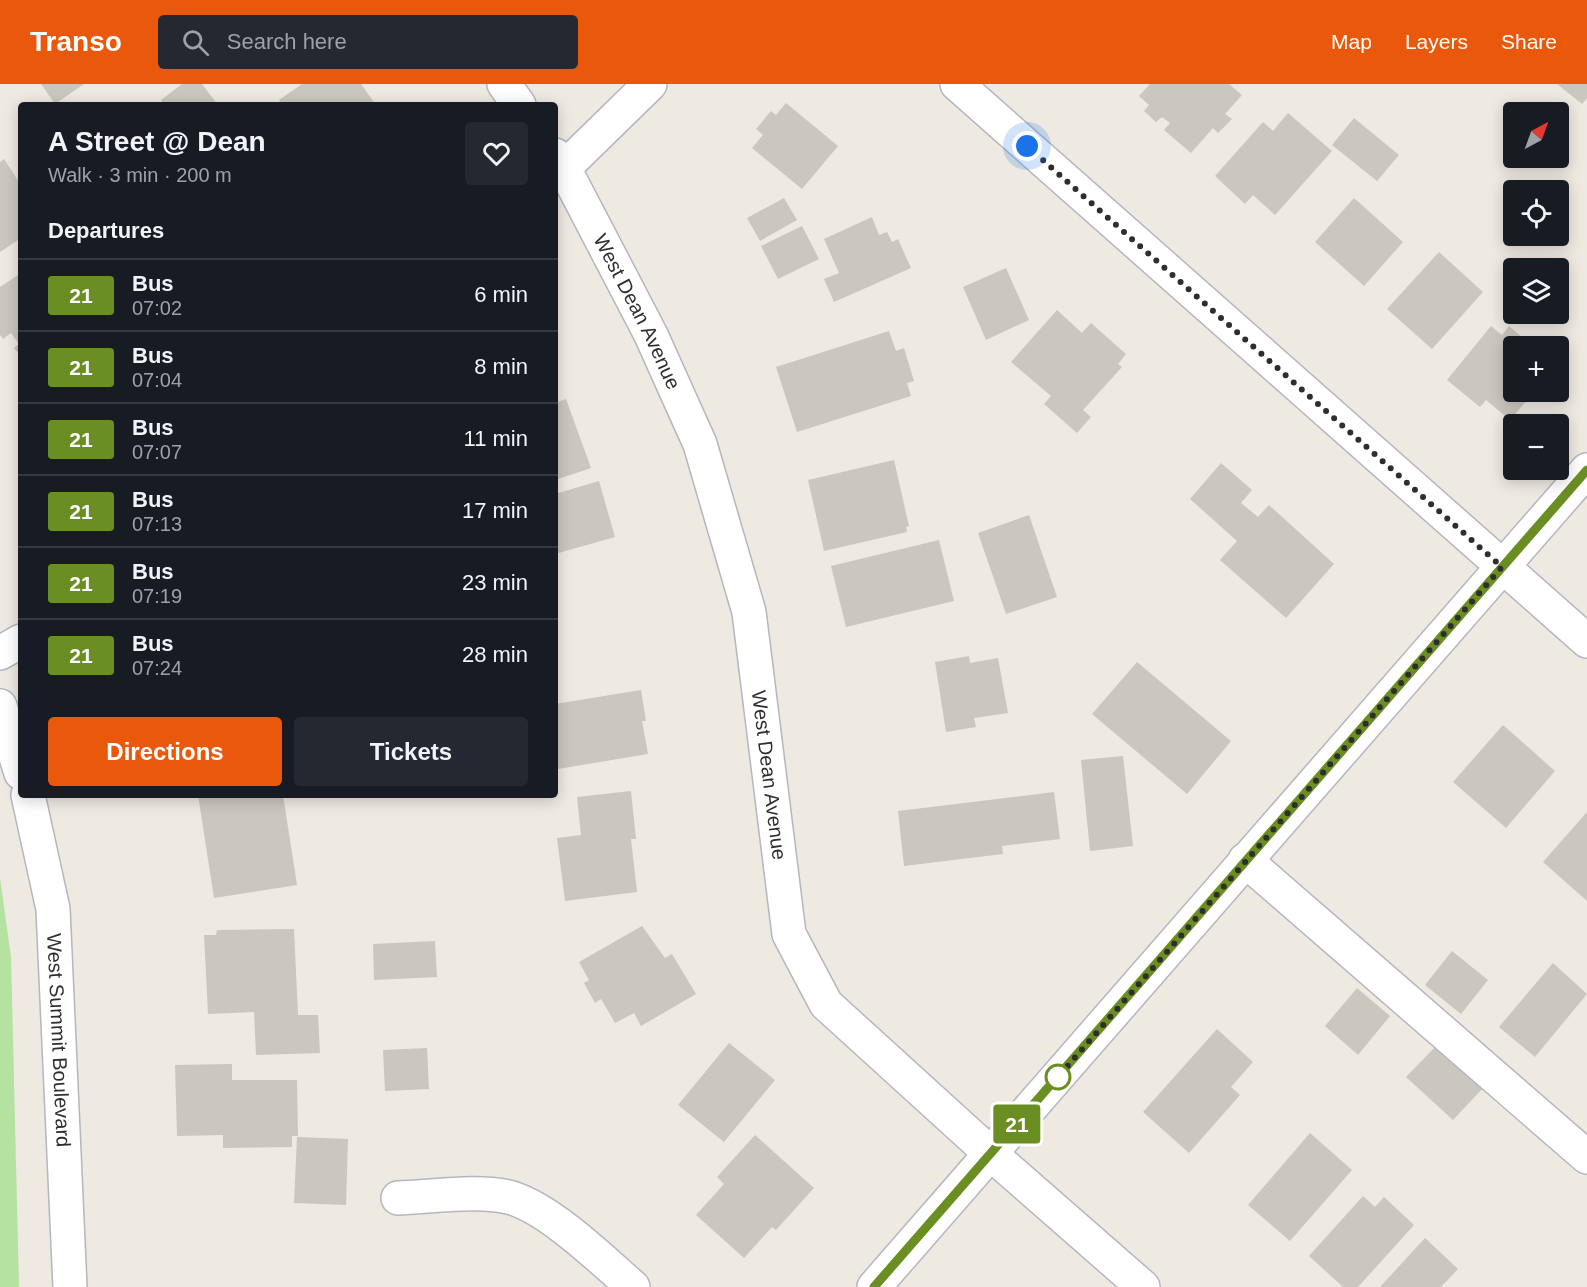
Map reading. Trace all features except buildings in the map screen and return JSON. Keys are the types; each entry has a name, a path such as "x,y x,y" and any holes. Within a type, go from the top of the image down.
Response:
{"street":[{"path":"504,84 517,102"},
{"path":"560,161 650,84"},
{"path":"957,84 1587,641"},
{"name":"West Dean Avenue","path":"560,161 651,335 700,444 749,612 789,934 826,1004 991,1154 1143,1287"},
{"path":"874,1287 1587,470"},
{"path":"0,653 18,643"},
{"path":"0,706 18,763"},
{"name":"West Summit Boulevard","path":"29,798 53,909 70,1287"},
{"path":"1245,860 1587,1157"},
{"path":"398,1198 494,1195 518,1200 539,1210 633,1287"}],"green space":[{"path":"0,878 11,957 19,1287 0,1287"}],"bus line":[{"name":"21","path":"874,1287 1587,470"}],"route":[{"path":"1027,146 1502,567 1051,1085 1058,1077"}]}
